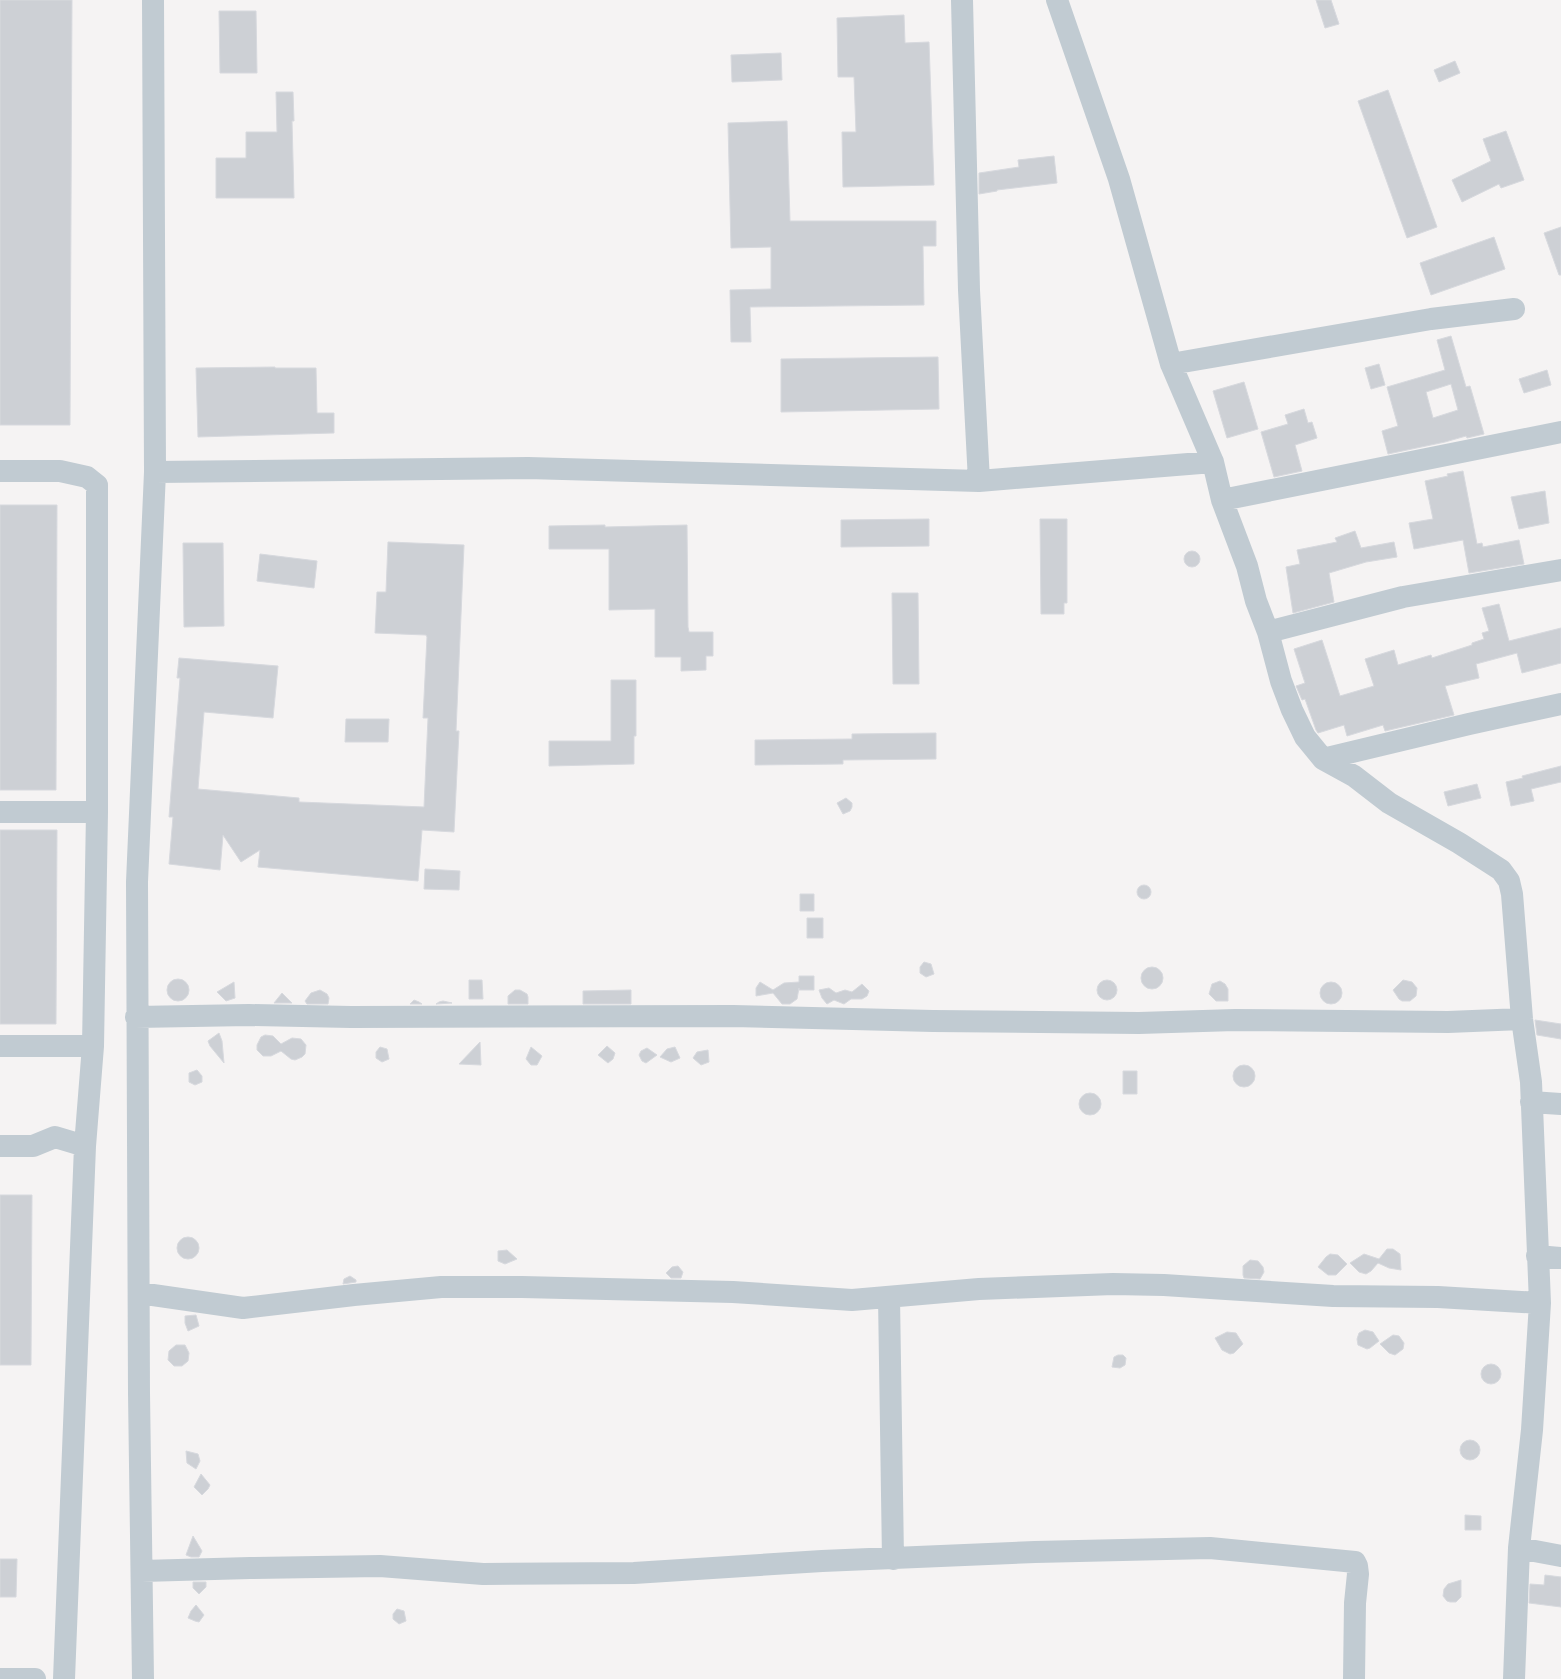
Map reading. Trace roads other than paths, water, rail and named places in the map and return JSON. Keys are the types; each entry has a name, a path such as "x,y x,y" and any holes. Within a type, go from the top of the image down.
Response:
{"street":[{"path":"143,1679 136,882 155,472 153,0"},
{"path":"962,0 969,290 979,481"},
{"path":"1057,0 1119,179 1171,364 1213,462 1222,500 1247,566 1256,602 1268,632 1281,681 1292,710 1305,737 1323,759 1354,776 1389,803 1459,843 1501,870 1509,881 1512,894 1522,1019 1531,1082 1540,1303 1532,1430 1519,1548 1514,1679"},
{"path":"1171,364 1424,320 1514,309"},
{"path":"1222,500 1561,432"},
{"path":"155,472 528,468 979,481 1213,462"},
{"path":"0,471 60,471 87,477 97,485 97,812 93,1046 85,1146 64,1679"},
{"path":"1268,632 1403,597 1561,570"},
{"path":"1323,759 1561,704"},
{"path":"0,812 97,812"},
{"path":"136,1018 249,1015 396,1017 733,1016 933,1021 1139,1023 1234,1020 1448,1022 1522,1019"},
{"path":"0,1046 93,1046"},
{"path":"1531,1102 1561,1104"},
{"path":"0,1146 34,1146 54,1137 85,1146"},
{"path":"1537,1256 1561,1258"},
{"path":"139,1293 244,1308 354,1295 441,1287 522,1287 733,1292 852,1300 979,1289 1113,1284 1164,1285 1332,1296 1438,1297 1540,1303"},
{"path":"889,1297 893,1559"},
{"path":"142,1571 380,1566 483,1574 634,1573 822,1561 1034,1552 1210,1548 1355,1562 1358,1574 1355,1603 1354,1679"},
{"path":"1519,1548 1561,1556"},
{"path":"0,1679 34,1679"}]}
